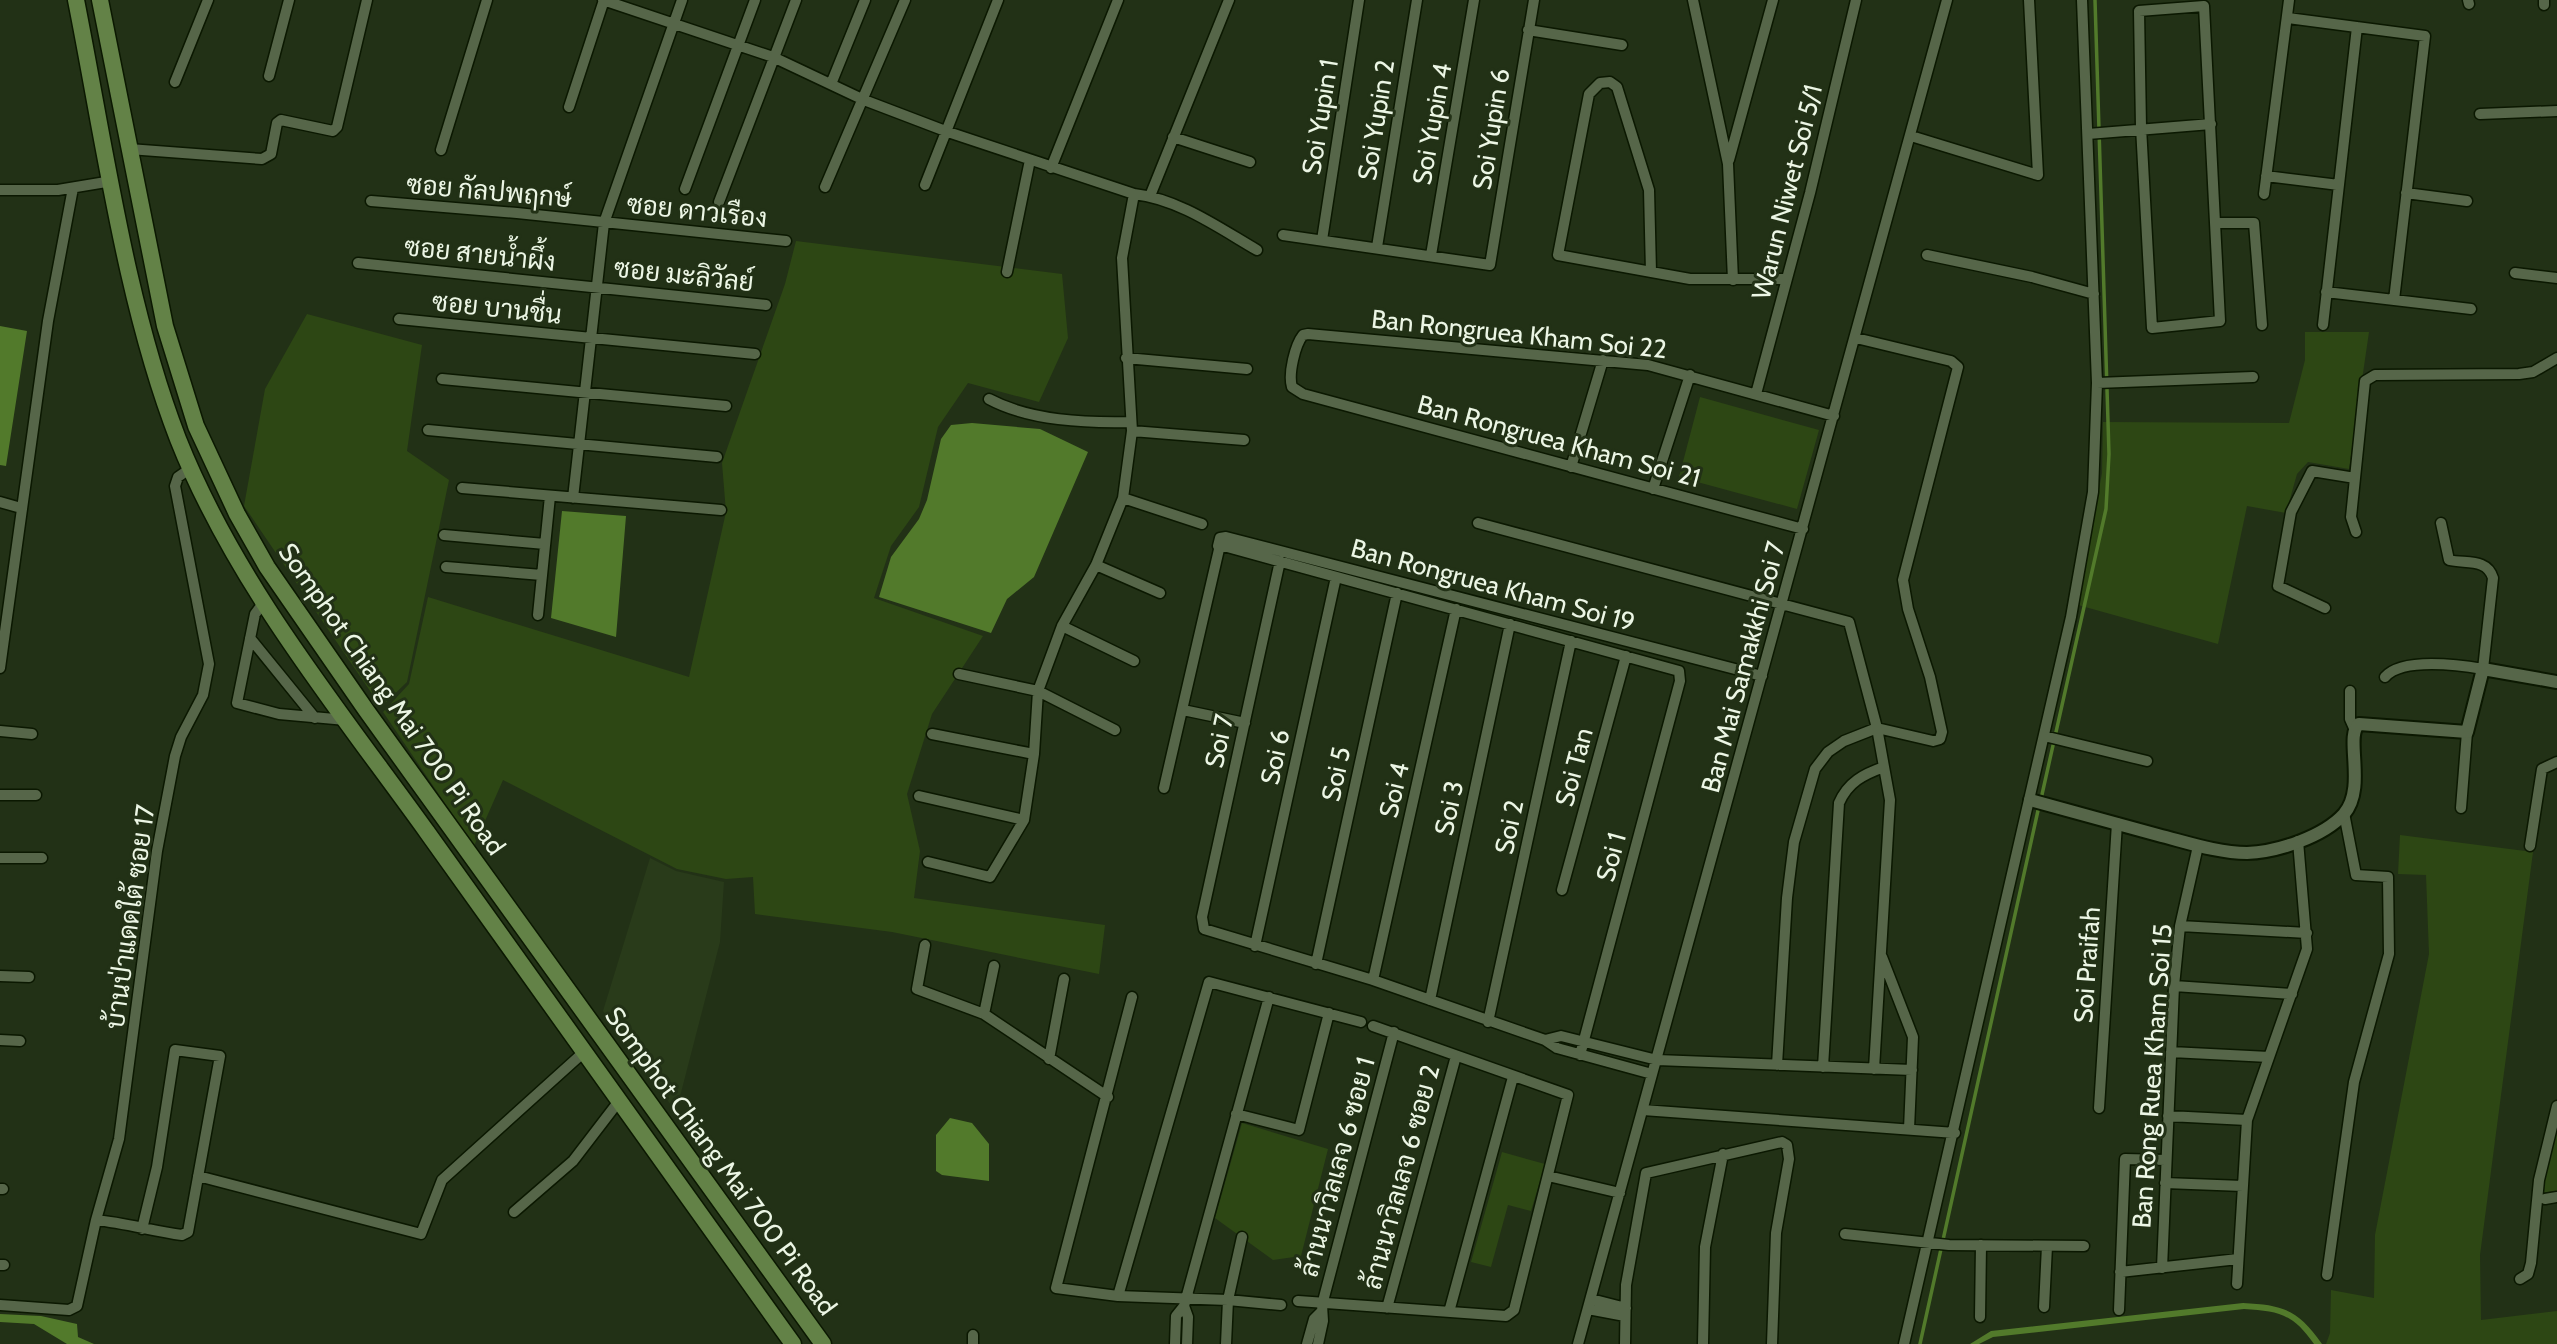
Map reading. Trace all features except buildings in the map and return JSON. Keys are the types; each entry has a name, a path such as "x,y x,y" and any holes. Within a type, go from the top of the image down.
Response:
{"main road":[{"name":"Somphot Chiang Mai 700 Pi Road","path":"76,0 112,181 153,362 191,468 225,537 264,602 346,720 793,1344"},
{"name":"Somphot Chiang Mai 700 Pi Road","path":"100,0 165,326 184,391 210,460 261,558 366,710 823,1344"}],"street":[{"path":"176,82 208,0"},
{"path":"269,76 289,0"},
{"path":"129,149 262,159 271,154 281,120 333,131 337,127 368,0"},
{"path":"441,150 487,0"},
{"path":"569,107 604,0 774,57 864,100 948,132 1134,194 1150,195 1221,226 1257,250"},
{"path":"573,498 604,223 682,0"},
{"path":"685,189 755,0"},
{"path":"719,202 796,0"},
{"path":"831,84 865,0"},
{"path":"825,187 905,0"},
{"path":"925,185 998,0"},
{"path":"1051,168 1118,0"},
{"path":"1150,195 1229,0"},
{"name":"Soi Yupin 1","path":"1322,240 1359,0"},
{"name":"Soi Yupin 2","path":"1377,247 1417,0"},
{"name":"Soi Yupin 4","path":"1431,255 1474,0"},
{"name":"Soi Yupin 6","path":"1431,255 1490,265 1534,0"},
{"path":"1693,0 1728,164 1733,280"},
{"path":"1728,164 1773,0"},
{"name":"Warun Niwet Soi 5/1","path":"1756,394 1856,0"},
{"name":"Ban Mai Samakkhi Soi 7","path":"1578,1344 1947,0"},
{"path":"1911,136 2038,175 2029,0"},
{"path":"1904,1344 2038,802 2093,492 2103,382 2094,294 2082,0"},
{"path":"2264,194 2289,0"},
{"path":"2204,6 2220,321 2152,328 2141,127 2139,11 2204,6"},
{"path":"2288,18 2425,36 2394,300"},
{"path":"2323,325 2357,27"},
{"path":"1528,30 1622,44"},
{"path":"1651,272 1646,179 1617,87 1610,82 1596,84 1590,94 1558,255 1689,279 1786,279"},
{"path":"2480,114 2557,111"},
{"path":"2088,134 2141,127 2211,124"},
{"path":"1173,137 1250,162"},
{"path":"1007,272 1030,160"},
{"path":"2266,176 2339,185"},
{"path":"0,190 73,188 112,181"},
{"path":"0,668 5,602 22,508 48,321 73,188"},
{"path":"2406,193 2467,201"},
{"path":"928,862 990,877 1024,820 1034,754 1038,691 1062,626 1096,565 1123,498 1132,427 1122,258 1134,194"},
{"name":"ซอย กัลปพฤกษ์","path":"371,201 604,223"},
{"name":"ซอย ดาวเรือง","path":"604,223 786,241"},
{"path":"2216,223 2254,223 2262,325"},
{"path":"1283,235 1431,255"},
{"path":"1927,255 2032,277 2094,294"},
{"name":"ซอย สายน้ำผึ้ง","path":"358,262 597,287"},
{"path":"2515,273 2557,278"},
{"name":"ซอย มะลิวัลย์","path":"597,287 766,305"},
{"path":"2326,292 2472,309"},
{"name":"ซอย บานชื่น","path":"399,319 755,354"},
{"name":"Ban Rongruea Kham Soi 22","path":"1303,394 1292,387 1290,381 1300,339 1308,334 1603,360 1690,375 1834,416"},
{"path":"1777,1065 1787,898 1794,842 1815,769 1828,752 1844,741 1877,728 1933,741 1942,736 1930,677 1908,609 1903,580 1958,370 1957,364 1856,338"},
{"path":"1126,358 1247,369"},
{"path":"2356,532 2351,517 2365,382 2375,375 2519,374 2533,372 2557,358"},
{"path":"1571,467 1603,360"},
{"path":"1653,489 1690,375"},
{"path":"2103,382 2253,377"},
{"path":"442,379 726,406"},
{"name":"Ban Rongruea Kham Soi 21","path":"1303,394 1803,528"},
{"path":"989,399 1027,413 1244,440"},
{"path":"428,430 717,457"},
{"name":"บ้านป่าแดดใต้ ซอย 17","path":"0,1306 74,1309 79,1302 96,1220 119,1139 157,850 175,756 207,681 208,646 175,486 178,477 191,468"},
{"path":"2325,608 2278,586 2291,512 2312,471 2355,478"},
{"path":"462,488 721,510"},
{"path":"538,615 550,496"},
{"path":"1123,498 1202,524"},
{"path":"0,502 22,508"},
{"path":"1478,523 1783,602 1849,622 1877,728 1890,800 1874,1069"},
{"path":"2441,523 2448,558 2455,562 2480,563 2489,569 2493,578 2483,669 2467,732 2461,808"},
{"path":"444,536 545,544"},
{"name":"Ban Rongruea Kham Soi 19","path":"1218,546 1220,538 1226,537 1762,676"},
{"path":"1164,788 1218,546 1626,656"},
{"name":"Soi 7","path":"1255,946 1204,929 1202,917 1280,561"},
{"path":"1096,565 1160,593"},
{"path":"446,567 542,575"},
{"name":"Soi 6","path":"1255,946 1336,577"},
{"name":"Soi 5","path":"1316,964 1397,593"},
{"path":"264,602 255,614 237,703 279,714 346,720"},
{"name":"Soi 4","path":"1373,981 1456,610"},
{"name":"Soi 3","path":"1430,1000 1510,624"},
{"path":"1062,626 1134,661"},
{"path":"250,638 315,718"},
{"name":"Soi 2","path":"1488,1022 1571,641"},
{"name":"Soi 1","path":"1580,1055 1680,681 1679,671 1626,656"},
{"name":"Soi Tan","path":"1562,890 1626,656"},
{"path":"2385,677 2392,670 2409,666 2462,665 2557,682"},
{"path":"958,674 1038,691 1115,730"},
{"path":"2038,802 2198,846 2246,853 2298,841 2325,829 2353,802 2356,787 2350,691"},
{"path":"1183,710 1245,723"},
{"path":"2354,728 2359,724 2467,732"},
{"path":"0,731 33,734"},
{"path":"932,734 1034,754"},
{"path":"2050,738 2147,761"},
{"path":"2530,846 2542,769 2557,762"},
{"path":"1823,1067 1839,803 1850,785 1884,767"},
{"path":"0,795 36,795"},
{"path":"919,796 1024,820"},
{"path":"2328,1275 2354,1082 2389,954 2388,877 2356,875 2344,813"},
{"name":"Soi Praifah","path":"2099,1108 2117,824"},
{"path":"2237,1284 2247,1120 2307,948 2298,841"},
{"name":"Ban Rong Ruea Kham Soi 15","path":"2162,1268 2174,986 2180,926 2198,846"},
{"path":"0,858 42,858"},
{"path":"2180,926 2307,933"},
{"path":"925,945 917,989 984,1014 1108,1097"},
{"path":"1255,946 1430,1000 1545,1040 1558,1048 1652,1074"},
{"path":"1881,953 1913,1037 1909,1129"},
{"path":"984,1014 994,966"},
{"path":"0,976 29,977"},
{"path":"1049,1059 1064,979"},
{"path":"1118,1296 1209,982 1361,1022"},
{"path":"2174,986 2292,994"},
{"path":"1132,997 1108,1097 1055,1285 1058,1290 1184,1303 1228,1300 1281,1305"},
{"path":"1175,1344 1176,1315 1184,1303 1269,997"},
{"path":"1236,1114 1299,1130 1329,1013"},
{"path":"1298,1301 1321,1309 1387,1308 1506,1315 1514,1310 1568,1101 1564,1092 1513,1077 1373,1026"},
{"name":"ล้านนาวิลเลจ 6 ซอย 1","path":"1321,1309 1394,1032"},
{"path":"1545,1040 1560,1036 1657,1060 1912,1070"},
{"path":"0,1041 20,1041"},
{"path":"96,1220 127,1224 142,1229 183,1235 188,1232 220,1056 175,1050 157,1167 142,1229"},
{"path":"198,1176 421,1234 442,1180 584,1052"},
{"path":"2171,1052 2269,1057"},
{"name":"ล้านนาวิลเลจ 6 ซอย 2","path":"1387,1308 1456,1056"},
{"path":"1449,1312 1513,1077"},
{"path":"514,1212 573,1161 619,1101"},
{"path":"2520,1279 2528,1274 2531,1263 2539,1180 2557,1106"},
{"path":"1643,1110 1955,1133"},
{"path":"2168,1116 2247,1120"},
{"path":"1625,1344 1626,1284 1646,1173 1723,1153 1782,1142 1790,1151 1776,1233 1772,1344"},
{"path":"1703,1344 1705,1247 1723,1153"},
{"path":"2119,1310 2125,1158 2166,1160"},
{"path":"1548,1176 1620,1193"},
{"path":"2165,1183 2243,1186"},
{"path":"2544,1199 2557,1197"},
{"path":"1845,1234 1949,1245 2084,1246"},
{"path":"1226,1344 1228,1300 1242,1237"},
{"path":"1980,1317 1981,1245"},
{"path":"2044,1307 2047,1246"},
{"path":"2120,1272 2238,1259"},
{"path":"1184,1303 1188,1317 1187,1344"},
{"path":"1589,1304 1625,1312"},
{"path":"1307,1344 1314,1319 1321,1309"},
{"path":"1318,1344 1323,1321 1321,1309"}],"shaded area":[{"path":"796,241 1062,274 1068,338 1039,402 968,383 938,427 919,507 891,546 874,598 983,636 932,714 907,794 920,851 914,898 1105,925 1099,974 892,932 755,914 753,877 726,879 677,869 503,780 474,846 383,712 409,684 428,597 689,677 726,512 722,463 785,284"},
{"path":"307,314 422,345 407,451 449,480 407,682 381,707 244,506 265,389"},
{"path":"0,326 27,331 6,466 0,465"},
{"path":"2305,332 2369,332 2349,469 2308,462 2297,474 2286,513 2247,506 2218,644 2078,605 2102,473 2103,422 2289,423 2305,360"},
{"path":"1700,397 1819,430 1797,509 1679,477"},
{"path":"972,423 1040,429 1088,452 1034,577 1007,599 991,633 879,597 891,557 919,519 927,500 941,439 951,425"},
{"path":"562,511 626,516 616,637 551,618"},
{"path":"2400,835 2533,852 2480,1255 2481,1320 2557,1311 2557,1344 2326,1344 2330,1333 2331,1290 2374,1298 2375,1235 2429,954 2426,875 2398,874"},
{"path":"650,858 676,871 724,882 720,942 676,1112 603,1011"},
{"path":"950,1118 972,1123 989,1144 989,1181 942,1175 936,1171 936,1135"},
{"path":"1242,1123 1328,1149 1301,1256 1273,1260 1215,1218"},
{"path":"2557,1126 2557,1191 2542,1193"},
{"path":"1502,1152 1545,1164 1531,1211 1508,1205 1491,1267 1471,1262"},
{"path":"2243,1303 2269,1305 2289,1311 2305,1324 2322,1344 2314,1344 2299,1326 2284,1316 2244,1309 1993,1337 1979,1344 1970,1344 1991,1331"},
{"path":"0,1314 41,1316 77,1324 78,1337 94,1344 67,1344 34,1324 0,1322"}],"waterway":[{"path":"2041,799 2106,509 2109,454 2095,0"},
{"path":"1920,1344 2039,806"}]}
